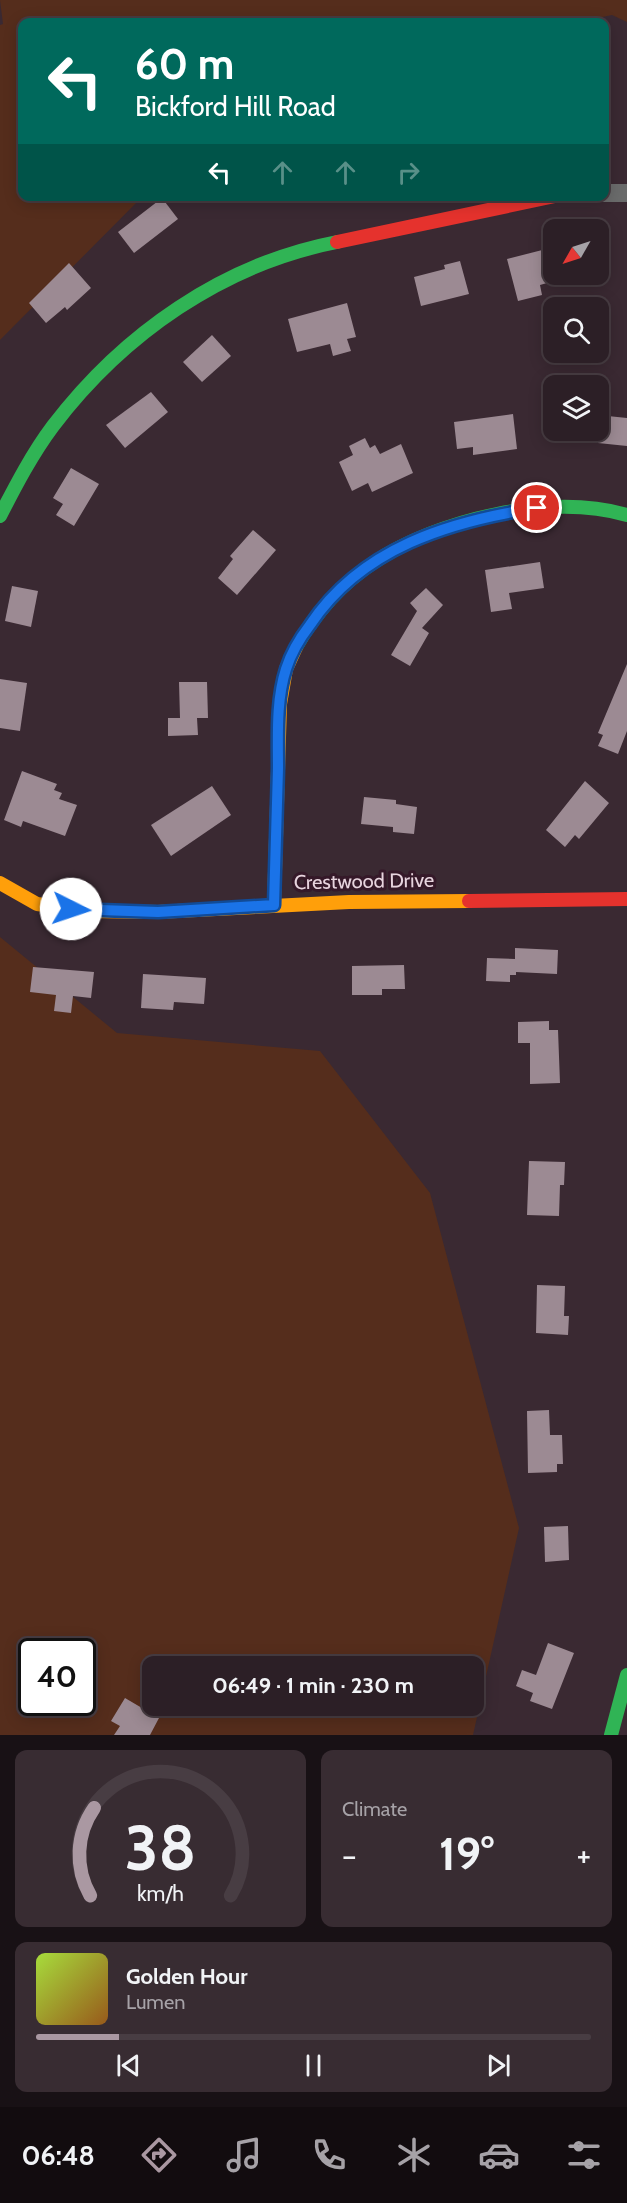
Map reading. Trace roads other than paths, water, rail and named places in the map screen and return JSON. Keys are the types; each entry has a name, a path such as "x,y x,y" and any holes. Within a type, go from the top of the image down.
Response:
{"street":[{"path":"609,193 627,193"},
{"path":"0,516 37,449 82,387 147,328 193,296 246,270 298,250 531,201"},
{"path":"274,905 278,726 282,687 292,655 327,602 350,579 375,560 417,539 464,523 554,507 589,507 627,515"},
{"name":"Crestwood Drive","path":"0,883 38,904 88,911 158,912 274,905 627,899"},
{"path":"611,1735 627,1675"}]}
